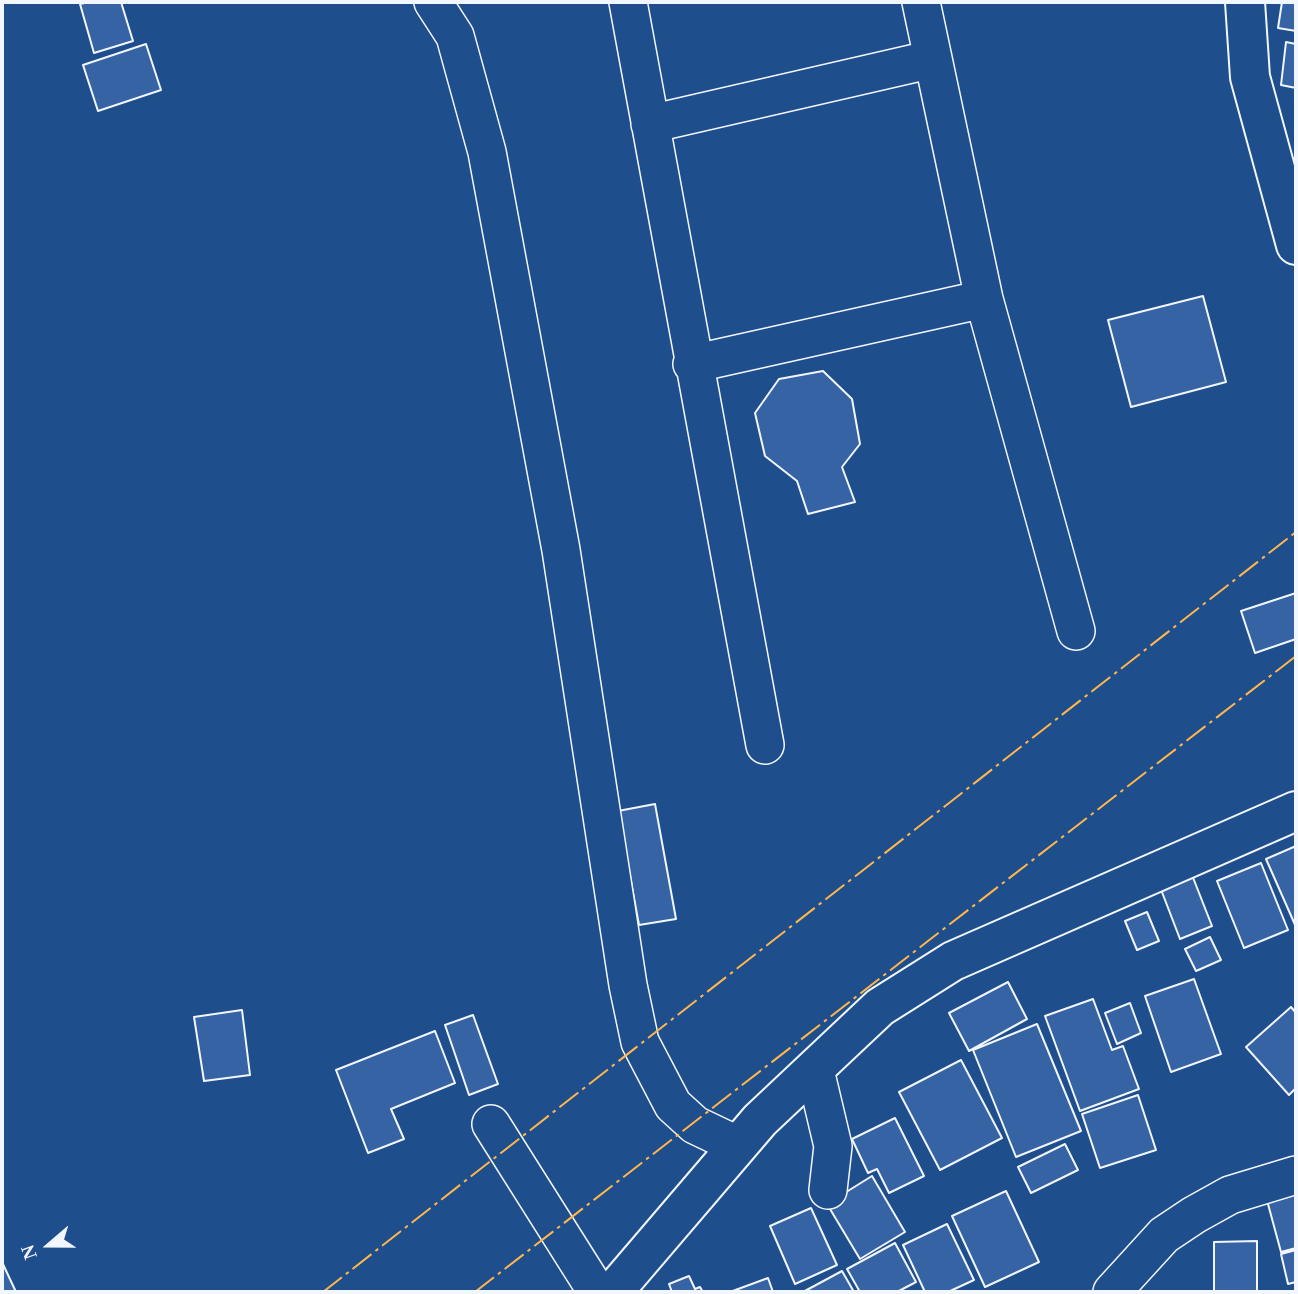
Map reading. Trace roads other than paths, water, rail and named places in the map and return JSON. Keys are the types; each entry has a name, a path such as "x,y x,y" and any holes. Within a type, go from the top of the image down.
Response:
{"street":[{"path":"433,2 454,36 487,152 561,550 628,985 640,1042 673,1105 695,1125 737,1146"},
{"path":"628,2 692,364 765,745"},
{"path":"921,2 984,299 1076,631"},
{"path":"1245,2 1250,78 1296,245"},
{"path":"650,124 933,60"},
{"path":"692,364 984,299"},
{"path":"613,1292 760,1120 880,1007 953,961 1296,811"},
{"path":"815,1070 833,1146 828,1190"},
{"path":"491,1124 597,1292"},
{"path":"1112,1292 1164,1235 1194,1215 1230,1195 1296,1175"}]}
